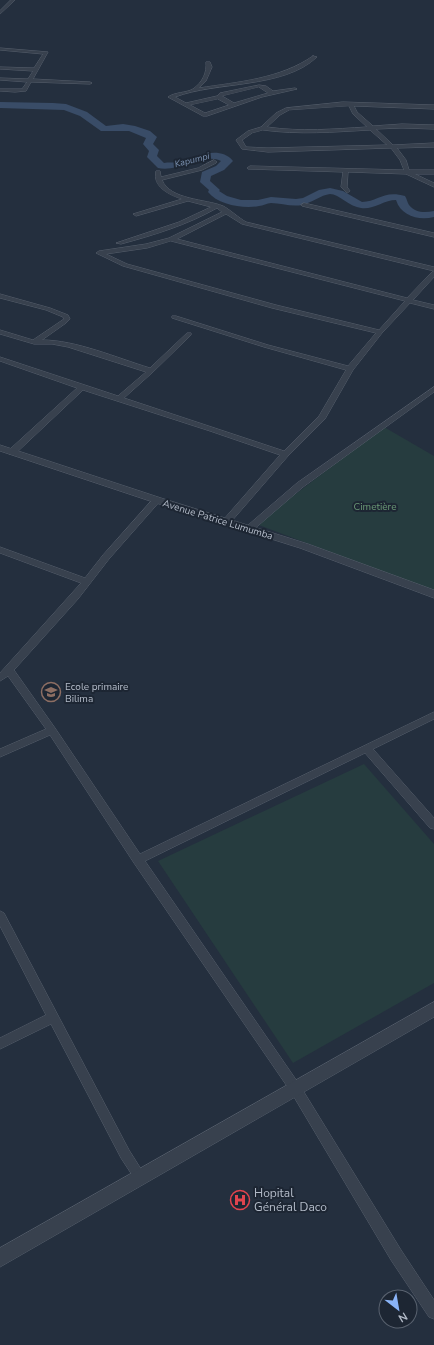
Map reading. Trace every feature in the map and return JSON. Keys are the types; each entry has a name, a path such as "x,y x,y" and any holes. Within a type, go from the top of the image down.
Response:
{"street":[{"path":"0,13 13,0"},
{"path":"0,49 46,53 24,90 0,90"},
{"path":"295,89 272,93 233,104 205,115 171,97 195,90 240,83 288,71 315,57"},
{"path":"195,90 206,78 210,67 208,64"},
{"path":"0,68 36,70"},
{"path":"0,79 90,83"},
{"path":"185,105 219,97 222,94 259,86 264,87 272,93"},
{"path":"219,97 233,104"},
{"path":"263,128 278,114 288,109 326,104 434,107"},
{"path":"351,105 355,113 391,146 403,160 407,172 434,185"},
{"path":"434,127 402,126 312,132 283,131 263,128 250,132 239,140 244,148 268,150 434,145"},
{"path":"159,179 200,169 214,162"},
{"path":"250,168 434,172"},
{"path":"346,170 344,187 347,191"},
{"path":"158,172 159,179 164,188 181,196 222,208 244,223 434,269"},
{"path":"136,214 190,199"},
{"path":"304,205 434,235"},
{"path":"119,243 176,226 217,206"},
{"path":"226,212 171,239 147,246 98,253 133,267 274,307 380,332"},
{"path":"171,239 434,307"},
{"path":"227,521 285,454 322,417 350,369 380,332 434,273"},
{"path":"0,296 48,309 66,316 67,319 64,322 34,342"},
{"path":"174,317 266,346 350,369"},
{"path":"0,332 34,342 52,342 69,345 151,371"},
{"path":"119,399 151,371 189,334"},
{"path":"0,360 214,429 285,454"},
{"path":"12,452 82,387"},
{"path":"250,528 300,485 434,389"},
{"name":"Avenue Patrice Lumumba","path":"0,448 156,500 304,546 434,594"},
{"path":"0,678 75,597 106,556 156,500"},
{"path":"0,550 86,582"},
{"path":"9,670 52,730 138,860 295,1088 396,1255 434,1312"},
{"path":"138,860 434,715"},
{"path":"0,752 52,730"},
{"path":"367,749 434,825"},
{"path":"0,916 125,1154 140,1178"},
{"path":"0,1258 434,1009"},
{"path":"0,1044 54,1017"}],"green space":[{"name":"Cimetière","path":"384,427 434,456 434,591 256,524"},
{"path":"364,764 434,844 434,983 293,1063 158,861"}],"waterway":[{"name":"Kapumpi","path":"0,105 45,105 66,107 84,114 104,129 123,127 146,133 152,137 148,144 154,150 152,157 162,166 177,165 210,156 222,158 228,161 220,168 206,174 205,182 215,190 213,192 223,198 235,202 253,204 271,200 300,202 323,193 335,191 356,204 361,205 366,205 392,197 401,198 405,207 413,213 424,216 434,214"}],"place":[{"name":"Ecole primaire Bilima","path":"51,692"},
{"name":"Hopital Général Daco","path":"240,1200"}]}
